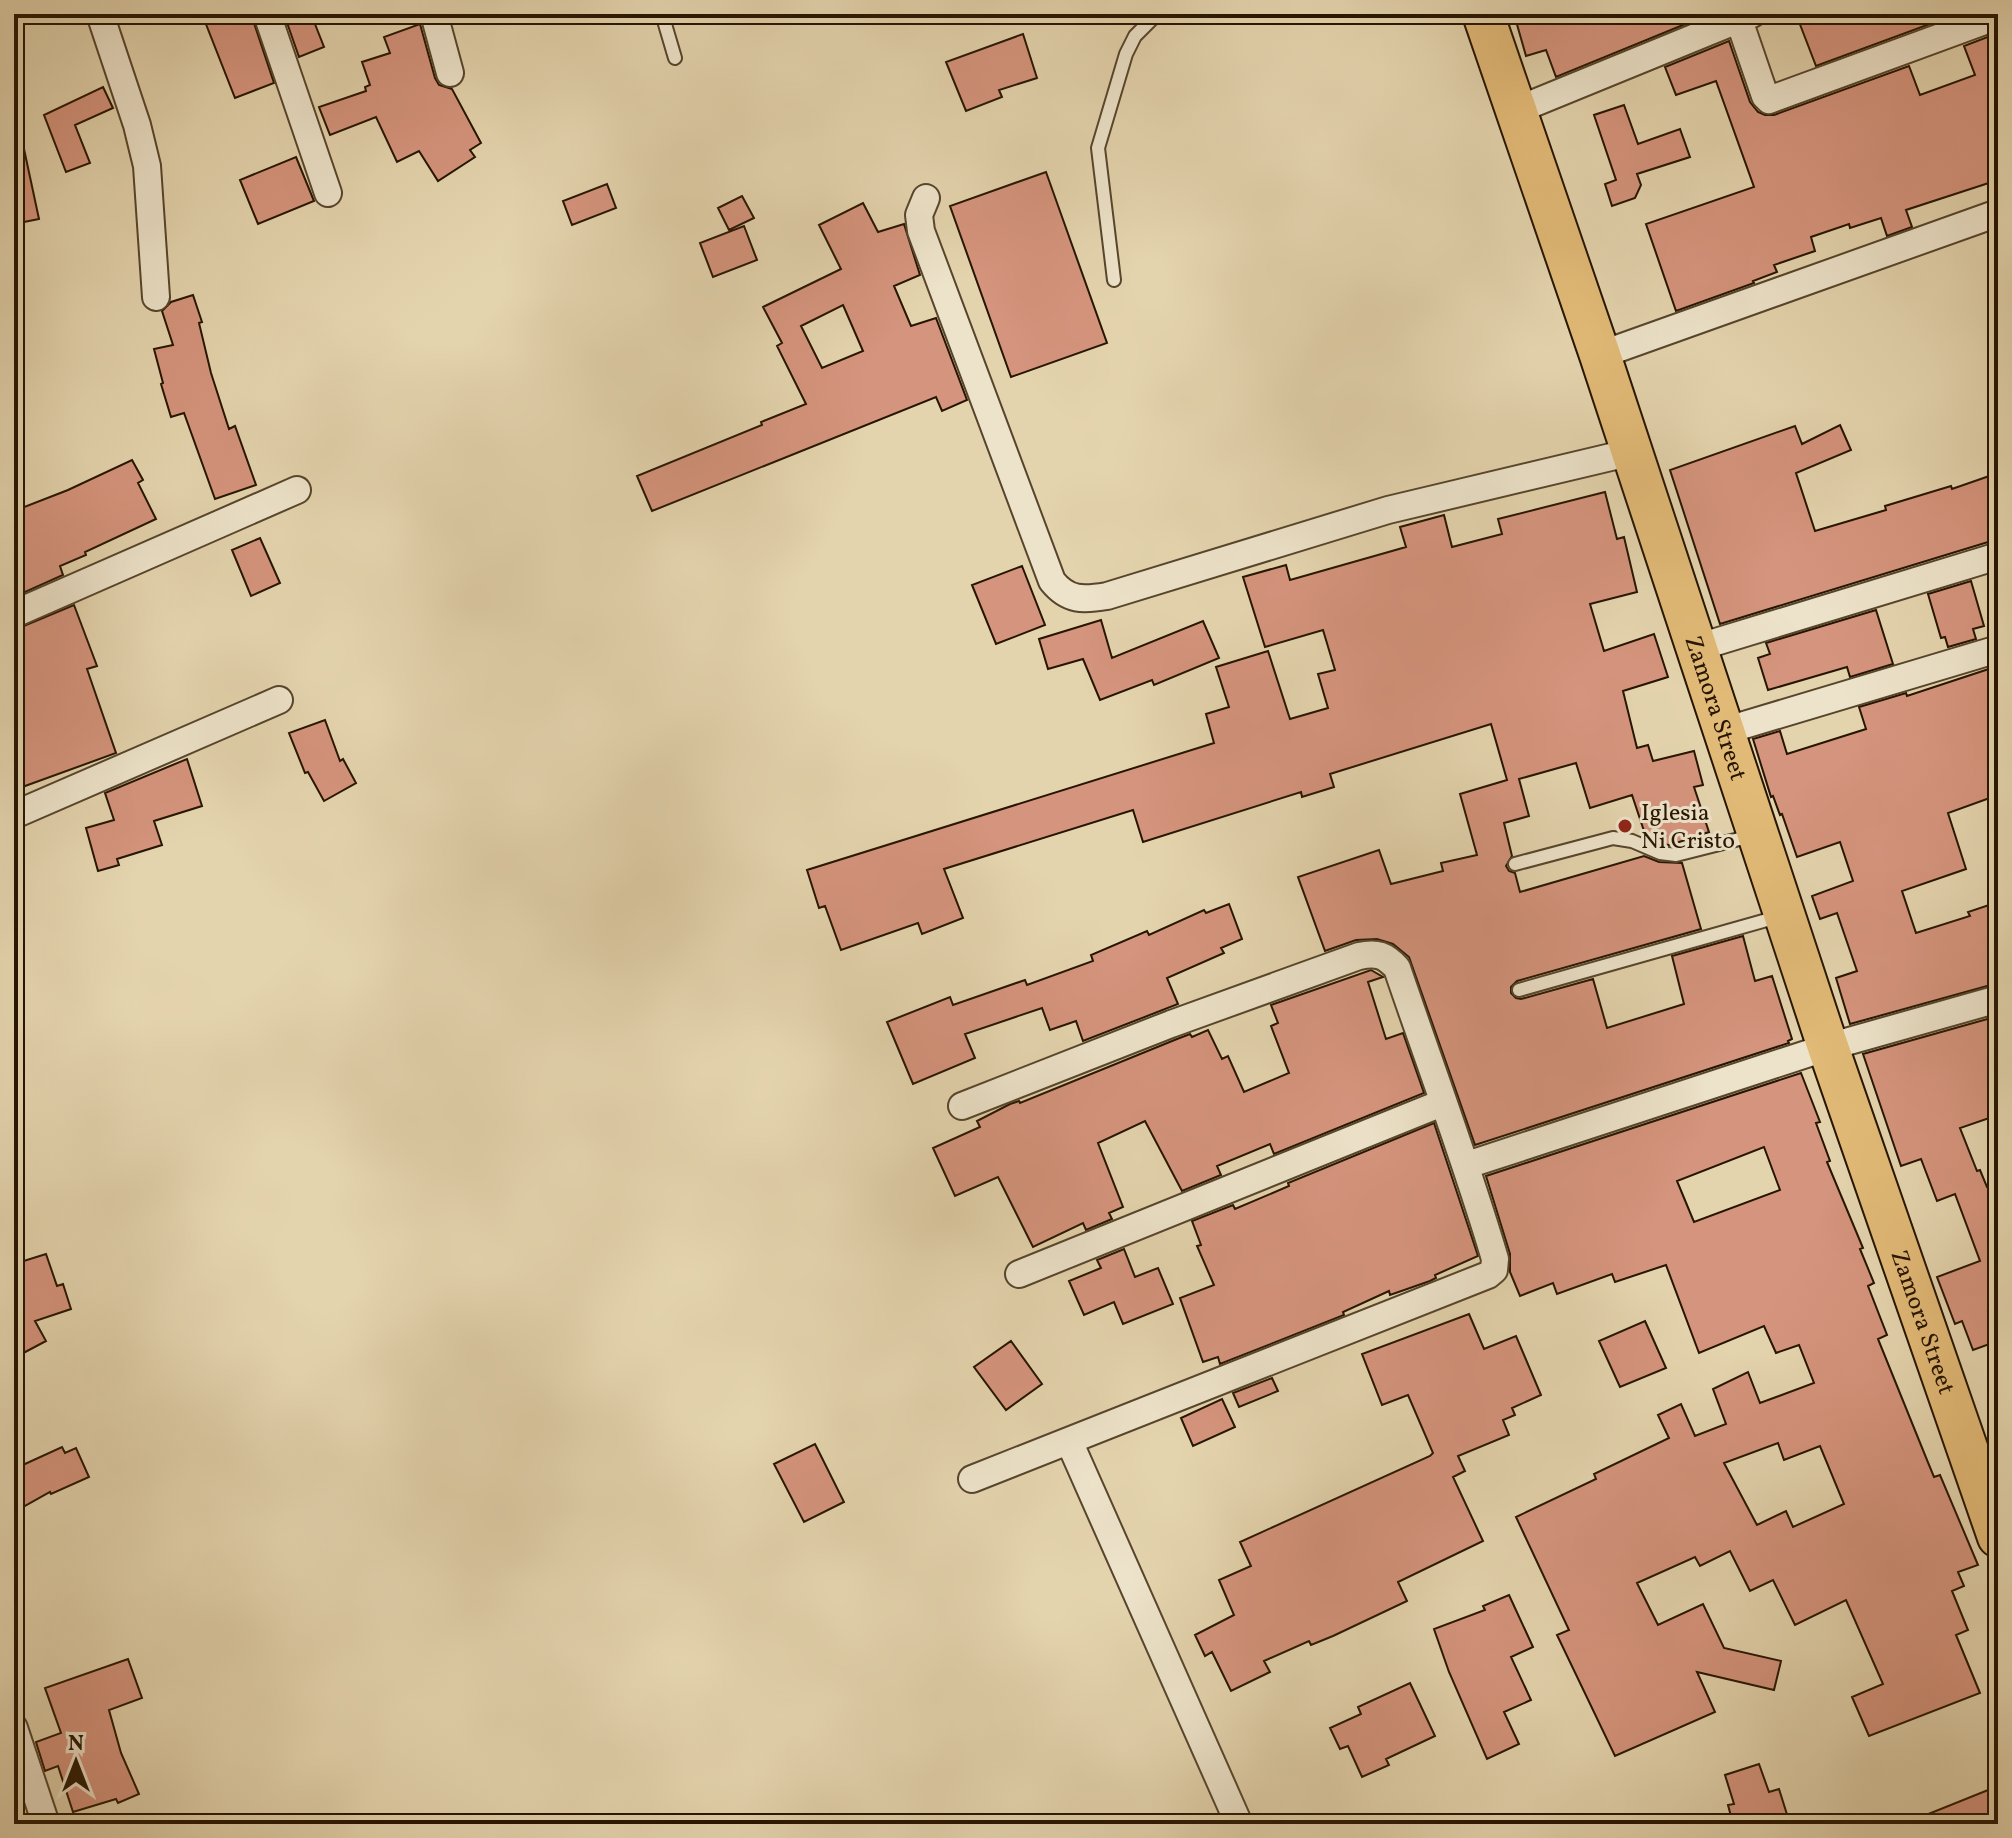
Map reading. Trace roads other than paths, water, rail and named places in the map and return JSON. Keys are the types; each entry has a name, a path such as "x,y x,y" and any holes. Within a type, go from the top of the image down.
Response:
{"main road":[{"name":"Zamora Street","path":"1483,14 1600,355 1828,1047 1998,1537"}],"street":[{"path":"100,14 145,155 156,297"},
{"path":"267,14 328,193"},
{"path":"434,14 450,73"},
{"path":"1515,111 1746,17 1765,96 1769,100 1998,16"},
{"path":"926,198 919,215 921,231 1052,581 1063,595 1084,600 1107,596 1388,510 1632,452"},
{"path":"1600,355 1998,213"},
{"path":"14,614 297,490"},
{"path":"1696,648 1998,556"},
{"path":"1724,731 1998,649"},
{"path":"14,815 279,700"},
{"path":"962,1106 1171,1024 1371,953 1386,956 1397,968 1442,1103 1467,1165 1495,1259 1494,1270 1488,1275 972,1479"},
{"path":"1467,1165 1828,1047 1998,999"},
{"path":"1019,1274 1442,1103"},
{"path":"1069,1441 1239,1824"},
{"path":"14,1728 46,1824"}],"lane":[{"path":"662,14 675,58"},
{"path":"1114,280 1098,148 1126,54 1135,36 1157,14"},
{"path":"1515,864 1613,838 1676,855 1758,834"},
{"path":"1519,990 1785,915"}],"place":[{"name":"Iglesia Ni Cristo","path":"1625,826"}]}
